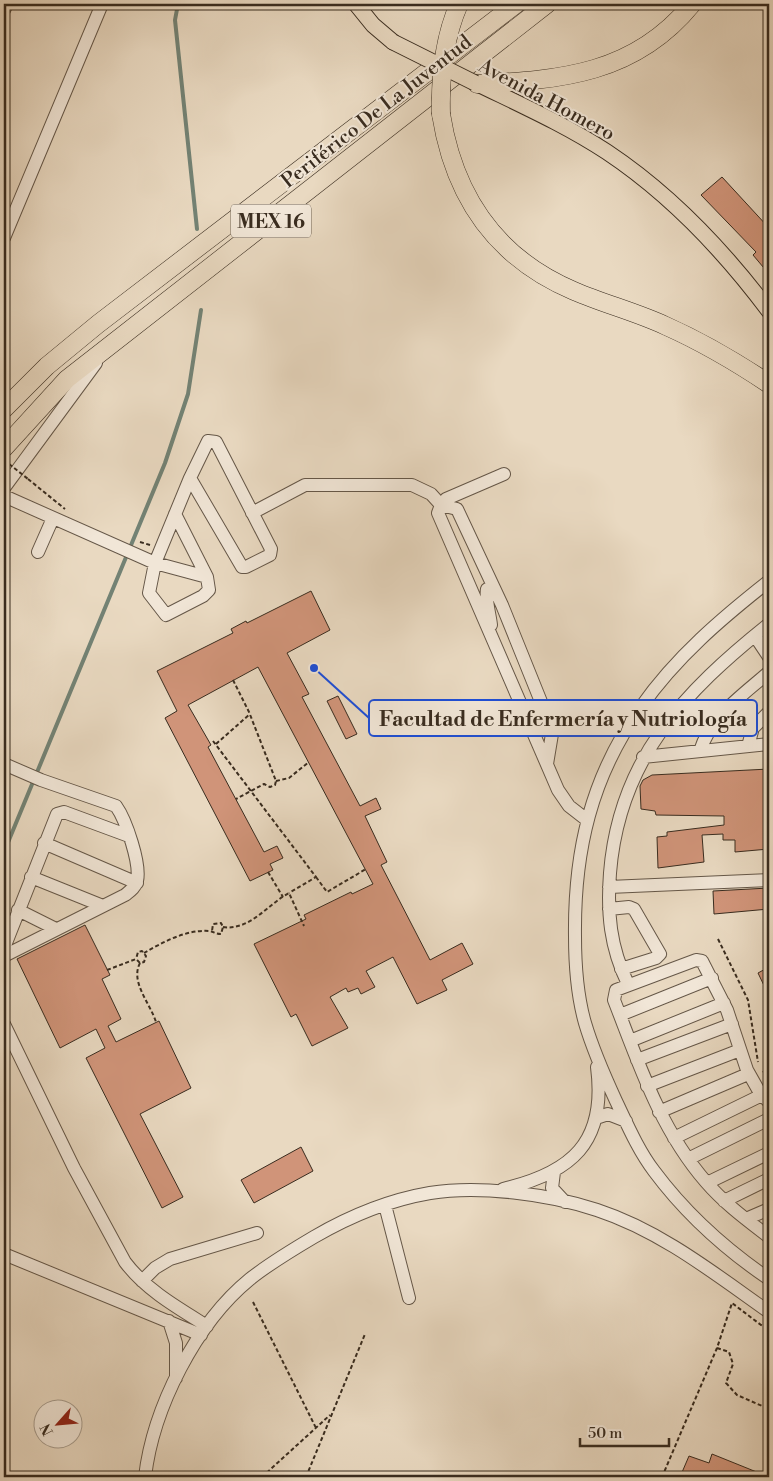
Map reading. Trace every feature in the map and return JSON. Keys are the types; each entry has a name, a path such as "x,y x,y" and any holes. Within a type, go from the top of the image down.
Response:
{"highway":[{"path":"459,4 453,18 443,66 440,85 441,114 445,140 461,187 487,229 517,257 535,270 572,290 640,315 700,343 769,384"},
{"name":"Periférico De La Juventud","path":"4,409 47,366 98,324 516,4"},
{"name":"Periférico De La Juventud","path":"4,448 67,380 547,4"},
{"path":"476,83 559,78 600,68 645,45 673,23 692,4"}],"main road":[{"name":"Avenida Homero","path":"356,4 373,25 393,42 584,137 624,165 690,220 726,258 769,311"}],"street":[{"path":"4,10 7,4"},
{"path":"4,238 102,4"},
{"path":"4,488 104,352"},
{"path":"176,514 207,577 207,593 166,615 149,593 155,563 190,478 206,442 211,440 216,442 271,552 268,556 244,567 240,564 190,478"},
{"path":"504,474 446,499 441,504 438,513 558,790 569,806 587,820"},
{"path":"252,513 305,485 412,485 431,494 441,504 460,512 550,724 552,734 547,764"},
{"path":"4,496 132,554 155,563 207,577"},
{"path":"38,552 54,518"},
{"path":"769,581 708,631 681,658 640,708 610,760 593,798 578,856 575,881 575,963 582,1013 596,1057 626,1121 652,1169 694,1218 722,1244 769,1279"},
{"path":"491,635 486,594 487,589 493,586"},
{"path":"628,984 621,969 610,934 609,888 616,833 630,786 644,757 661,731 692,694 711,674 769,624"},
{"path":"755,636 769,657"},
{"path":"700,751 705,736 716,720 769,672"},
{"path":"748,746 753,728 769,712"},
{"path":"644,757 769,744"},
{"path":"4,764 40,780 112,803 119,810 129,836 134,853 137,883"},
{"path":"4,948 55,816 64,812 129,836"},
{"path":"44,843 137,883"},
{"path":"31,877 103,906"},
{"path":"609,888 769,880"},
{"path":"4,956 124,895 137,883"},
{"path":"609,909 629,907 634,909 660,954 656,958 621,969"},
{"path":"18,910 56,929"},
{"path":"674,1138 766,1099 748,1074 732,1024 712,978 704,963 696,960 620,986 614,994 647,1086 674,1138 707,1183 724,1201 769,1237"},
{"path":"620,1015 712,978"},
{"path":"630,1041 724,1003"},
{"path":"4,1024 104,1228 125,1262 142,1280 204,1331"},
{"path":"637,1060 732,1024"},
{"path":"647,1086 740,1050"},
{"path":"496,1191 526,1184 554,1172 576,1155 590,1135 596,1118 598,1090 596,1057"},
{"path":"659,1112 748,1074"},
{"path":"596,1118 608,1114 626,1121"},
{"path":"688,1159 769,1120"},
{"path":"707,1183 769,1153"},
{"path":"554,1172 552,1188 565,1202"},
{"path":"724,1201 769,1179"},
{"path":"145,1477 161,1412 176,1378 204,1331 233,1295 282,1255 343,1221 385,1205 430,1193 496,1191 565,1202 614,1216 656,1236 769,1312"},
{"path":"385,1205 409,1298"},
{"path":"746,1219 769,1209"},
{"path":"142,1280 155,1268 170,1259 257,1234"},
{"path":"4,1254 169,1322 204,1331"},
{"path":"169,1322 176,1343 176,1378"}],"path":[{"path":"4,460 56,504 71,512"},
{"path":"233,680 250,714 276,781"},
{"path":"216,744 250,714"},
{"path":"213,741 327,892 366,869"},
{"path":"236,799 264,784 275,785 276,781 289,778 309,762"},
{"path":"268,872 283,896"},
{"path":"212,931 213,924 221,923 223,927 231,928 247,922 264,913 283,896 316,877"},
{"path":"289,894 304,926"},
{"path":"107,970 136,958 138,952 144,953 174,938 193,932 212,931 221,934 223,927"},
{"path":"718,939 748,1000 759,1067 769,1078"},
{"path":"144,953 146,958 144,962 140,962 136,970 138,980 156,1022"},
{"path":"136,958 140,962"},
{"path":"253,1302 316,1428"},
{"path":"662,1477 717,1348 732,1303 769,1329"},
{"path":"306,1477 365,1334"},
{"path":"717,1348 728,1352 733,1364 726,1384 737,1395 769,1408"},
{"path":"262,1477 332,1414"}],"building":[{"path":"722,177 769,228 769,274 753,255 756,252 701,195"},
{"path":"311,591 330,630 287,653 309,694 302,697 360,806 376,798 381,809 365,816 387,862 381,865 430,960 462,943 473,964 442,980 447,990 417,1004 393,957 366,971 375,987 361,994 358,988 348,992 346,988 330,997 348,1028 312,1046 296,1014 291,1017 254,944 306,919 304,915 351,892 352,894 373,884 258,667 188,705 211,745 208,747 264,852 277,846 283,858 270,864 273,870 250,881 165,718 177,711 157,671 233,633 231,629 246,621 247,623"},
{"path":"338,696 357,734 346,739 327,701"},
{"path":"769,769 769,849 735,852 735,840 723,840 723,834 702,835 704,862 658,868 657,837 667,836 667,832 724,825 724,816 656,815 655,811 641,809 640,786 643,780 652,775"},
{"path":"769,888 769,909 714,914 713,891"},
{"path":"85,925 110,975 102,979 121,1019 108,1026 116,1042 159,1021 191,1088 140,1114 183,1197 162,1208 86,1058 105,1048 96,1029 60,1048 17,959"},
{"path":"769,967 769,996 758,973"},
{"path":"301,1147 313,1171 254,1203 241,1180"},
{"path":"712,1454 769,1477 680,1477 689,1456 709,1463"}],"waterway":[{"path":"178,4 175,20 197,229"},
{"path":"4,852 165,463 188,394 201,310"}],"place":[{"name":"Facultad de Enfermería y Nutriología","path":"314,668"}]}
